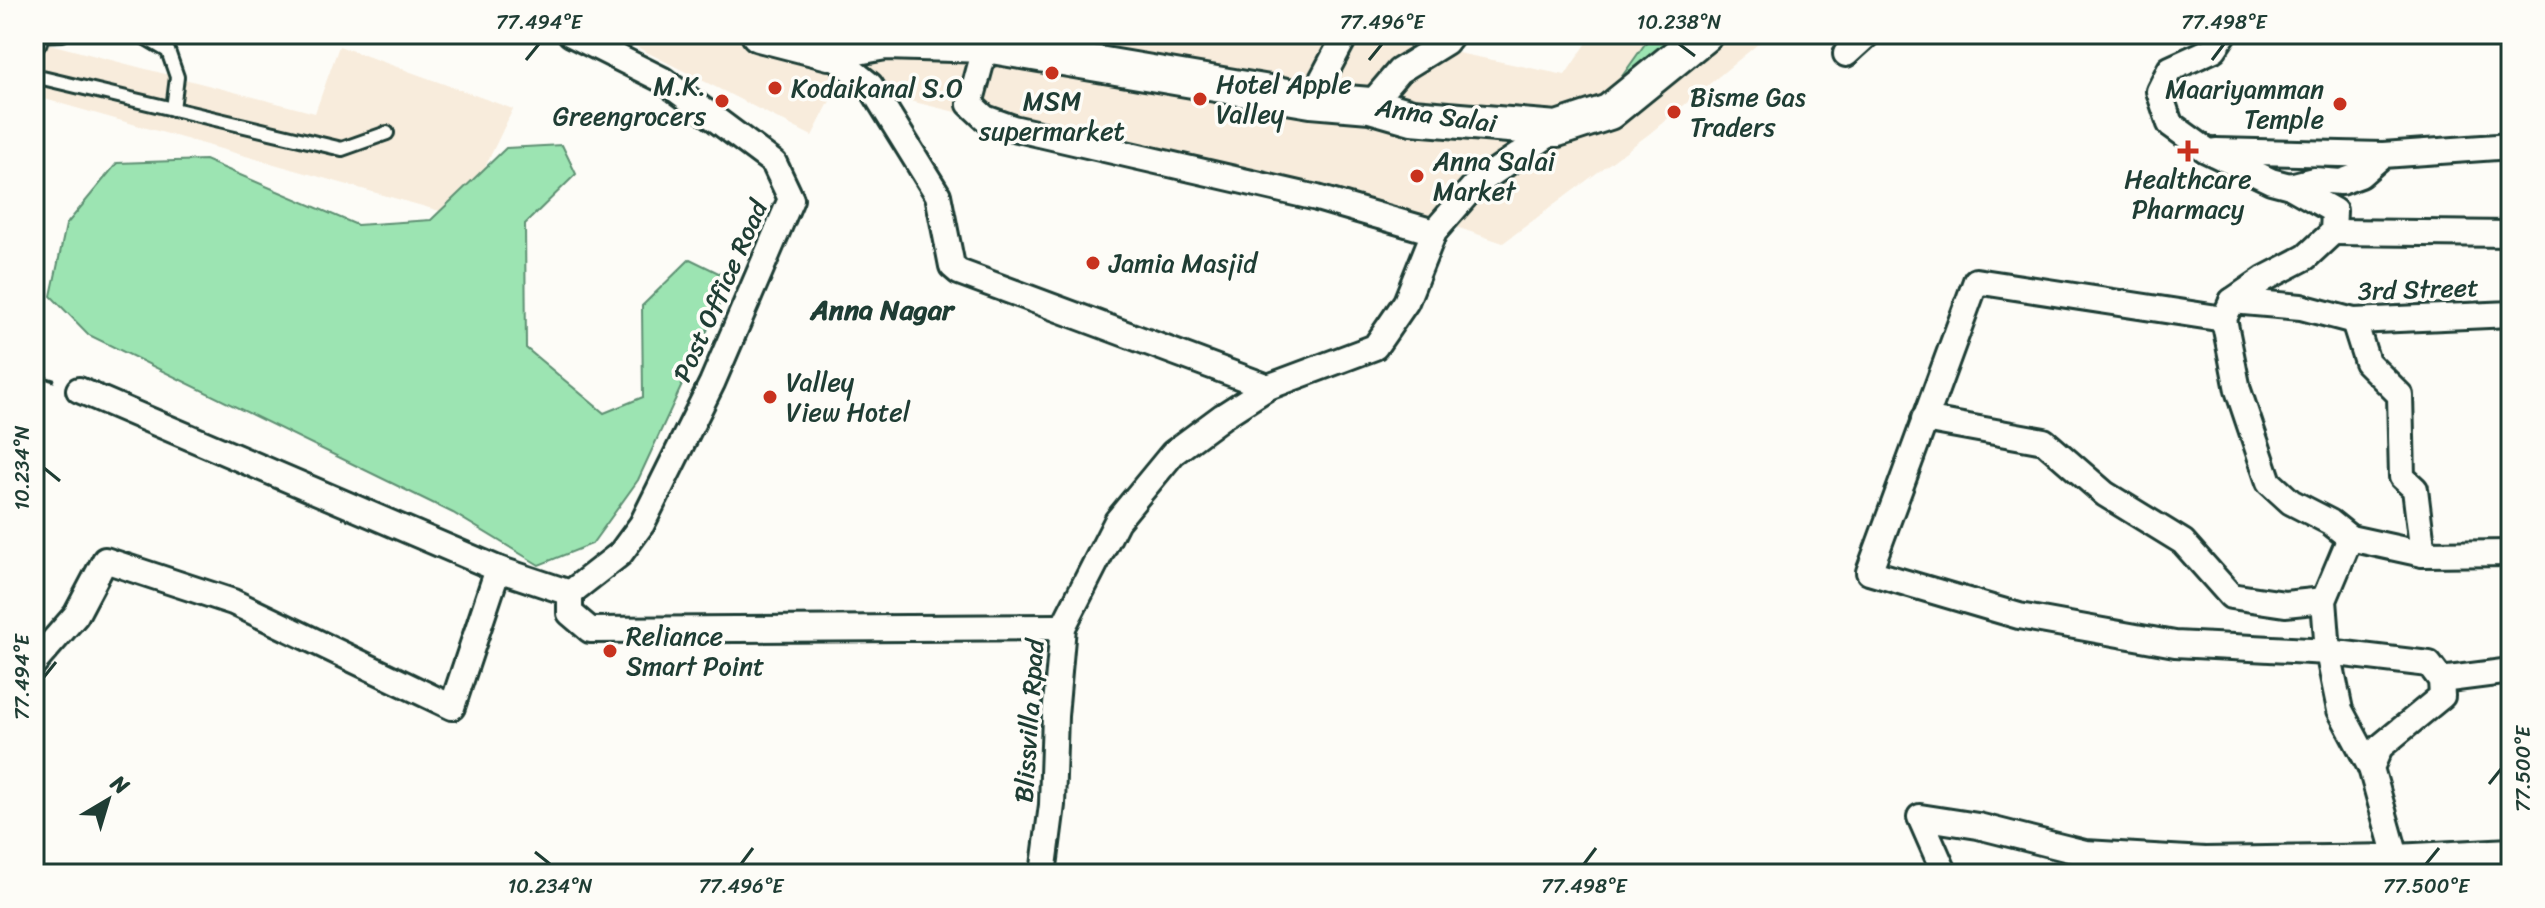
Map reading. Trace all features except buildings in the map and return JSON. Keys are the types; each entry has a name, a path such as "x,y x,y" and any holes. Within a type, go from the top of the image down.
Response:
{"street":[{"path":"34,41 36,34"},
{"name":"Post Office Road","path":"570,593 620,554 642,524 718,369 791,199 774,163 663,80 571,34"},
{"name":"Anna Salai","path":"759,34 829,52 885,42 986,45 1311,100 1370,105 1412,117 1557,129 1609,112 1705,34"},
{"path":"1311,100 1346,34"},
{"path":"1370,105 1399,71 1446,42 1452,34"},
{"path":"1846,54 1868,34"},
{"path":"2224,34 2214,49 2170,69 2159,91 2170,124 2206,150 2271,181 2290,186 2334,211 2333,232"},
{"path":"986,45 970,104 985,118 1013,128 1317,198 1434,232"},
{"path":"829,52 870,85 938,195 952,266 959,272 1268,387"},
{"name":"Blissvilla Rpad","path":"1043,874 1052,805 1055,716 1063,627 1117,521 1173,453 1268,387 1375,347 1406,302 1434,232 1475,185 1557,129"},
{"path":"2206,150 2383,155 2511,146"},
{"path":"2290,186 2314,180 2341,182 2360,175 2383,155"},
{"path":"2511,234 2333,232 2306,257 2264,279 2228,310 2238,390 2269,482 2291,502 2330,522 2350,538 2423,554 2511,553"},
{"name":"3rd Street","path":"1924,419 1976,281 2228,310 2301,307 2354,321 2511,314"},
{"path":"2354,321 2367,362 2400,395 2402,477 2415,489 2423,554"},
{"path":"79,390 498,569 570,593 570,613 590,630 1063,627"},
{"path":"2324,600 2285,604 2231,596 2183,542 2105,494 2044,441 1924,419 1869,572 2019,616 2175,644 2328,652 2429,664 2441,680 2442,696 2380,747 2371,768"},
{"path":"2350,538 2324,600 2328,652 2340,710 2371,768 2396,857"},
{"path":"34,663 76,615 105,560 233,602 452,707 498,569"},
{"path":"2441,680 2511,671"},
{"path":"1945,874 1920,817 1978,826 2085,853 2205,860 2396,857 2511,851"}],"lane":[{"path":"36,34 63,34"},
{"path":"139,34 168,51 177,77 173,109"},
{"path":"34,76 342,149 387,133"}],"path":[{"path":"34,374 79,390"}],"shaded area":[{"name":"Anna Salai Market","path":"611,34 1365,34 1565,75 1593,34 1770,34 1649,134 1503,243 1424,216 894,97 835,91 812,136"},
{"path":"42,42 315,113 339,46 513,109 461,217 34,96 34,74"}],"green space":[{"path":"1652,34 1687,34 1613,89"},
{"path":"562,145 576,174 525,224 526,348 604,413 643,397 642,306 690,259 731,279 638,480 592,544 539,565 453,513 89,335 51,296 66,225 117,163 205,160 357,225 431,220 506,148"}],"place":[{"name":"MSM supermarket","path":"1052,73"},
{"name":"Kodaikanal S.O","path":"775,88"},
{"name":"Hotel Apple Valley","path":"1200,99"},
{"name":"M.K. Greengrocers","path":"722,101"},
{"name":"Maariyamman Temple","path":"2340,104"},
{"name":"Bisme Gas Traders","path":"1674,112"},
{"name":"Healthcare Pharmacy","path":"2188,151"},
{"name":"Anna Salai Market","path":"1417,176"},
{"name":"Jamia Masjid","path":"1093,263"},
{"name":"Valley View Hotel","path":"770,397"},
{"name":"Reliance Smart Point","path":"610,651"}],"district":[{"name":"Anna Nagar","path":"882,309"}]}
